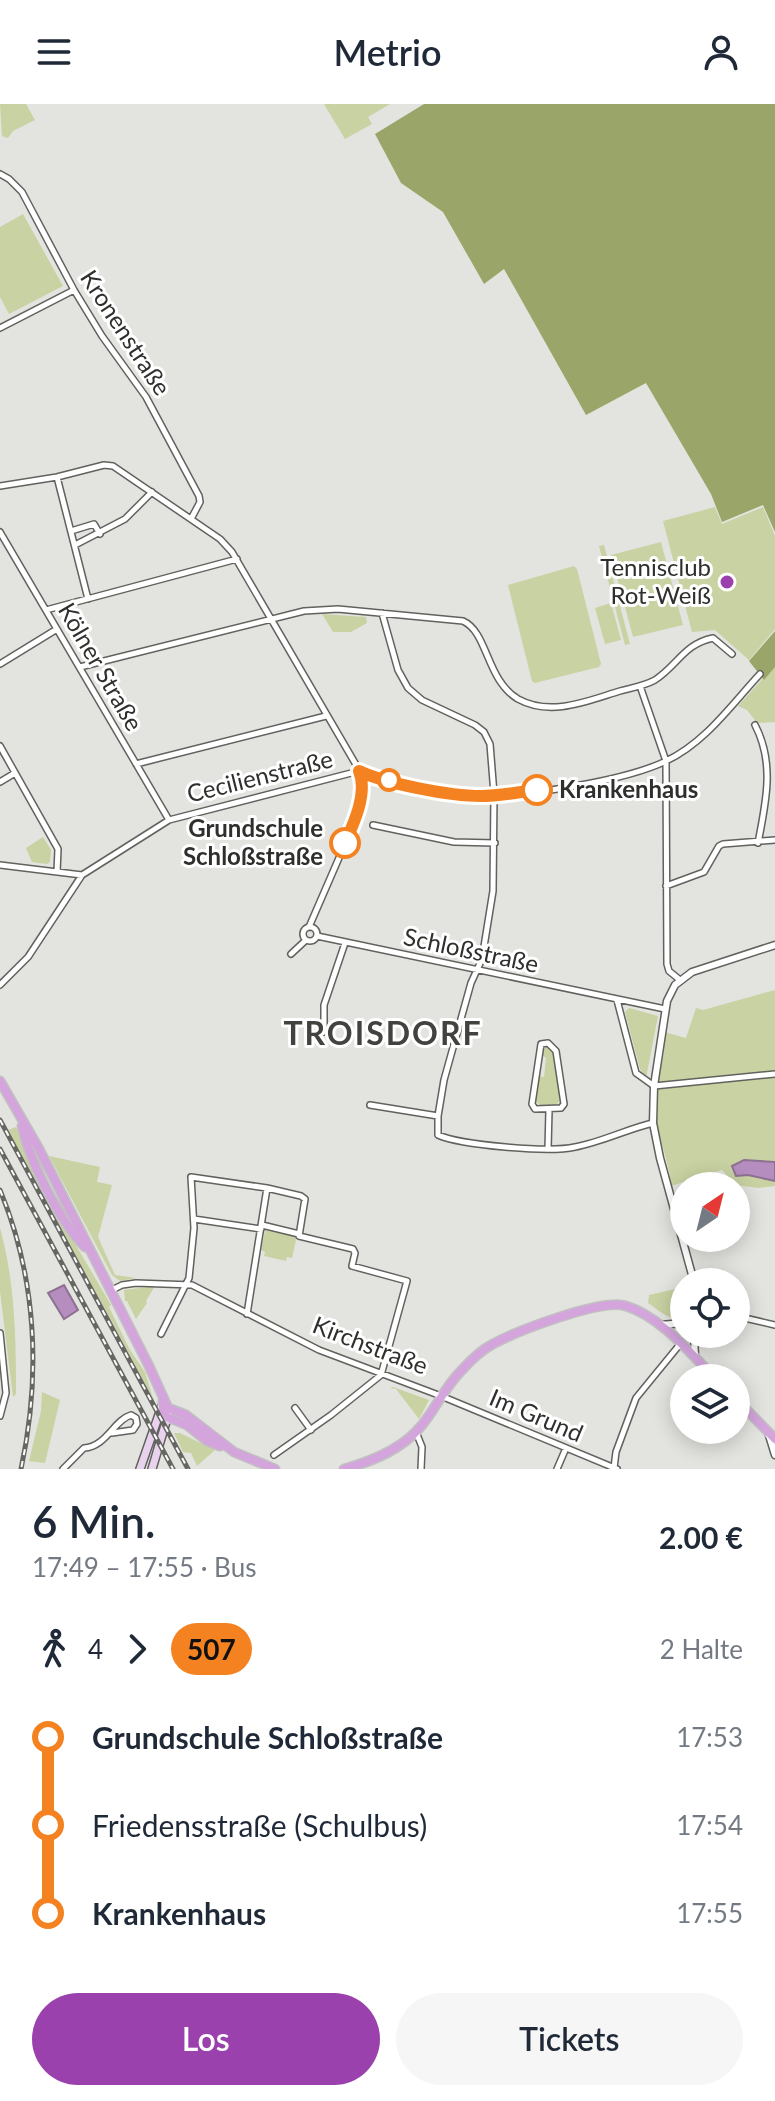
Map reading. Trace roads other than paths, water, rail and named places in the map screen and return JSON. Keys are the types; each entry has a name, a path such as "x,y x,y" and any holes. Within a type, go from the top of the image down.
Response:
{"main road":[{"path":"0,1081 21,1121 33,1160 67,1225 89,1250 149,1366 164,1410 152,1469"},
{"name":"Kirchstraße","path":"441,1396 459,1372 493,1344 607,1304 620,1304 640,1312 670,1334"},
{"name":"Kirchstraße","path":"686,1348 701,1364"},
{"path":"344,1469 384,1455 416,1432 441,1396"},
{"path":"164,1410 186,1415 225,1446 275,1469"},
{"path":"140,1469 164,1410"},
{"path":"750,1413 772,1436"}],"street":[{"name":"Kronenstraße","path":"0,174 22,192 74,290 102,336 141,389 196,488 200,502 191,519"},
{"path":"0,328 74,290"},
{"path":"0,486 109,465 220,539 237,559 362,780 355,821 309,927 303,934 306,940"},
{"path":"57,477 88,599"},
{"path":"75,545 100,534 135,512 152,492"},
{"path":"71,531 94,524 100,534"},
{"name":"Kölner Straße","path":"0,532 169,820"},
{"path":"46,610 237,559"},
{"path":"80,667 271,618 325,609 450,618 469,623 475,629 499,681 516,697 534,705 572,705 640,686 660,676 697,641 713,638 732,654"},
{"path":"382,613 398,670 408,688 422,700 475,725 489,738 495,843 489,923 482,959 471,983 448,1066 436,1128 439,1137 548,1149 579,1147 653,1123"},
{"path":"0,664 57,629"},
{"path":"359,771 451,793 479,796 586,783 666,761 705,734 760,674"},
{"path":"640,686 666,761 667,964 669,971 680,980"},
{"path":"136,764 326,716"},
{"path":"755,725 771,761 771,777 758,843"},
{"path":"0,746 58,849 57,872"},
{"name":"Cecilienstraße","path":"82,875 169,820 359,771"},
{"path":"0,782 15,773"},
{"path":"373,825 454,842 495,843"},
{"path":"666,886 704,872 723,844 775,840"},
{"path":"0,865 82,875 28,957 0,985"},
{"path":"306,940 314,941 317,936 315,929 309,927"},
{"name":"Schloßstraße","path":"317,936 665,1009"},
{"path":"291,954 306,940"},
{"path":"324,1032 324,1005 345,943"},
{"path":"690,1268 653,1123 654,1086 665,1009 670,994 680,980 703,967 775,945"},
{"path":"617,1000 636,1073 654,1086 775,1074"},
{"path":"544,1043 551,1044 556,1051 564,1104 561,1108 549,1110 532,1107 541,1044 544,1043"},
{"path":"370,1105 438,1116"},
{"path":"548,1149 549,1110"},
{"path":"161,1334 187,1285 194,1219 191,1177 267,1188 305,1199 299,1235"},
{"path":"247,1314 267,1188"},
{"path":"194,1219 262,1227 353,1249 352,1266 407,1281 381,1375 274,1455"},
{"path":"110,1291 136,1283 187,1285"},
{"name":"Kirchstraße","path":"187,1285 319,1350 441,1396"},
{"path":"750,1319 775,1325"},
{"path":"658,1325 670,1324"},
{"path":"0,1333 6,1390 0,1416"},
{"path":"616,1468 616,1452 636,1398 677,1348"},
{"path":"695,1348 695,1358"},
{"name":"Im Grund","path":"441,1396 616,1468"},
{"path":"295,1408 311,1430"},
{"path":"63,1469 84,1448 92,1448 112,1433 126,1416 136,1418 133,1430 112,1433"},
{"path":"416,1432 422,1447 421,1469"},
{"path":"772,1436 775,1455"},
{"path":"557,1469 566,1448"}],"railway":[{"path":"0,1120 188,1469"},
{"path":"0,1149 173,1469"},
{"path":"0,1190 22,1258 32,1328 31,1399 21,1469"}],"place":[{"name":"Tennisclub Rot-Weiß","path":"727,582"},
{"name":"Krankenhaus","path":"537,790"},
{"name":"Grundschule Schloßstraße","path":"345,843"}],"district":[{"name":"TROISDORF","path":"383,1034"}]}
